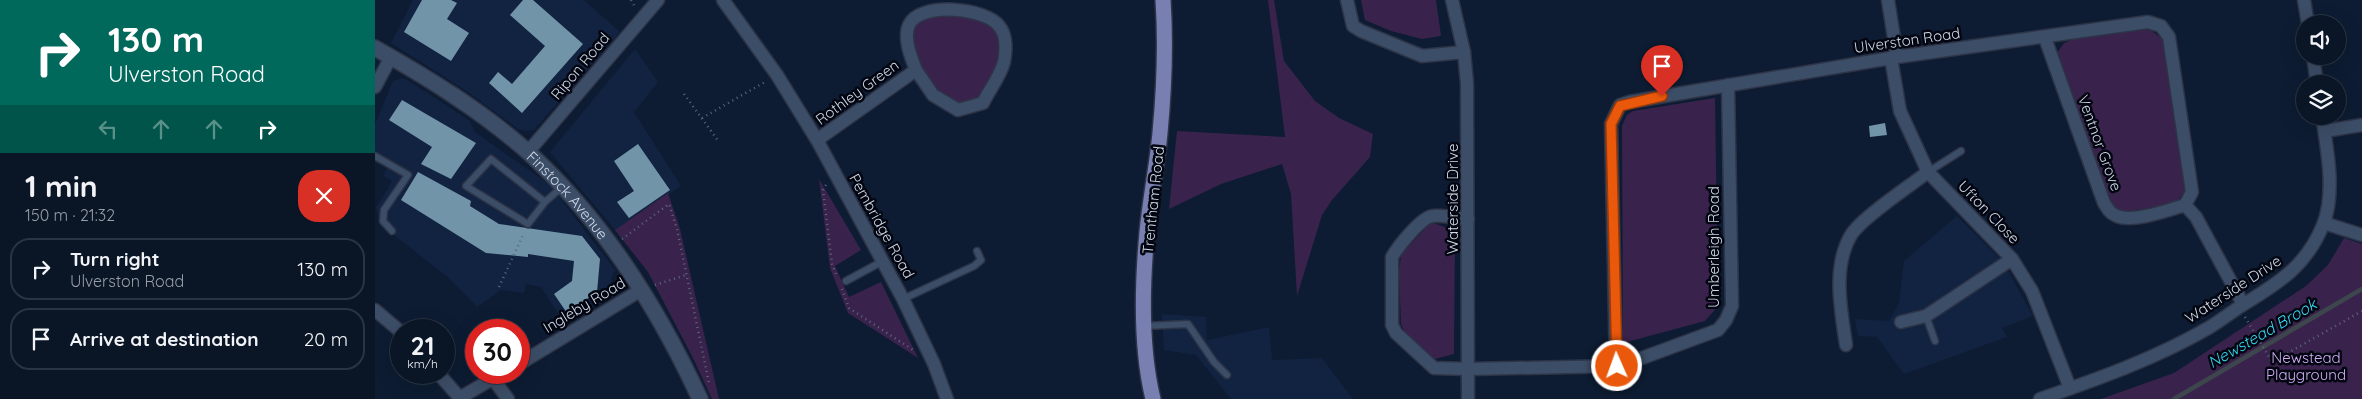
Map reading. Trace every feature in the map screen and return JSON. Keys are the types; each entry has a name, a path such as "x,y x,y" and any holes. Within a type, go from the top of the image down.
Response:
{"main road":[{"name":"Trentham Road","path":"1153,399 1145,352 1147,232 1160,134 1165,27 1163,0"}],"street":[{"name":"Ripon Road","path":"528,152 658,0"},
{"name":"Pembridge Road","path":"723,0 777,75 817,140 903,299 934,364 947,399"},
{"path":"1347,0 1353,26 1361,31 1422,56 1464,52"},
{"name":"Waterside Drive","path":"1452,0 1464,52 1467,83 1468,399"},
{"name":"Ufton Close","path":"1888,0 1899,111 1928,172 2012,258 2032,291 2070,388"},
{"path":"2304,0 2306,15"},
{"name":"Rothley Green","path":"944,9 985,15 998,24 1004,34 1004,63 983,103 958,110 933,95 915,70 909,49 909,25 915,17 927,11 944,9"},
{"name":"Ulverston Road","path":"1617,366 1611,124 1614,113 1620,106 1629,102 1894,57 2045,38 2148,22 2161,26 2169,37 2192,192 2190,199 2185,205"},
{"name":"Ventnor Grove","path":"2045,38 2101,194 2113,215 2123,219 2164,212 2185,205"},
{"name":"Finstock Avenue","path":"375,48 427,77 476,112 528,152 562,187 612,246 705,394"},
{"path":"375,87 391,57"},
{"name":"Rothley Green","path":"817,140 915,70"},
{"name":"Umberleigh Road","path":"1468,219 1431,216 1423,221 1397,248 1392,257 1392,325 1396,333 1434,368 1617,366 1718,330 1729,314 1731,306 1728,85"},
{"name":"Waterside Drive","path":"2039,399 2151,357 2210,326 2287,277 2310,250 2324,223 2329,193 2324,125"},
{"path":"2325,131 2362,126"},
{"path":"1845,345 1840,288 1841,261 1851,234 1878,210 1928,172"},
{"path":"2185,205 2195,217 2240,306"},
{"path":"2324,223 2362,235"},
{"path":"1901,322 1926,316 2012,258"},
{"name":"Ingleby Road","path":"530,357 641,290"},
{"path":"375,310 390,323"},
{"path":"447,384 459,398 484,384"},
{"path":"502,384 507,399"}],"lane":[{"path":"1928,172 1961,150"},
{"path":"375,156 408,175 385,210 383,221 392,231"},
{"path":"545,202 491,159 466,186 527,224 545,202 562,187"},
{"path":"903,299 974,266 981,260 977,251"},
{"path":"846,281 883,261"},
{"path":"1926,316 1935,341"},
{"path":"1145,326 1188,324 1214,362 1227,375"}],"path":[{"path":"702,118 777,75"},
{"path":"684,94 719,142"},
{"path":"612,246 669,204 686,275 705,394"},
{"path":"499,287 527,224"},
{"path":"641,290 686,275"},
{"path":"2240,306 2272,362 2362,311"}],"shaded area":[{"path":"413,0 584,0 620,32 534,130 526,131 518,129 468,92 391,43"},
{"path":"635,49 658,82 634,112 681,186 615,230 550,152"},
{"path":"406,79 470,121 475,132 550,185 615,270 611,278 613,292 564,323 541,287 526,284 524,293 501,290 477,307 449,278 381,225 376,208 392,181 383,176 388,166 375,158 375,124 393,81"},
{"path":"1957,216 2003,262 2033,316 2002,328 2007,337 1904,374 1877,337 1858,336 1855,319 1889,321 1899,303 1904,261"},
{"path":"1162,314 1206,317 1207,340 1269,327 1272,360 1322,358 1353,399 1231,399 1196,355 1164,350"}],"green space":[{"path":"1268,0 1274,0 1284,61 1315,101 1339,118 1373,134 1370,157 1332,200 1322,215 1297,296 1291,194 1282,164 1221,184 1169,209 1177,131 1285,137"},
{"path":"1361,0 1436,0 1441,36 1422,39 1391,31 1365,20"},
{"path":"927,14 984,17 1001,36 1000,63 981,101 958,107 935,93 919,68 911,36 917,19"},
{"path":"2142,29 2152,31 2165,41 2185,191 2175,204 2122,212 2112,205 2057,53 2064,43 2079,37"},
{"path":"1715,98 1718,306 1705,321 1623,343 1622,126 1627,115 1633,111"},
{"path":"819,179 861,250 835,266 849,297 881,282 918,358 848,313 830,268"},
{"path":"668,193 680,229 719,399 712,399 648,272 615,230"},
{"path":"1431,222 1455,231 1454,354 1435,359 1407,337 1401,324 1399,272 1401,255"},
{"name":"Newstead Playground","path":"2344,238 2362,244 2362,399 2101,399 2174,373 2306,286 2328,265"}],"building":[{"path":"422,0 451,0 457,3 447,19 469,33 451,61 404,32"},
{"path":"523,0 533,0 583,44 522,113 489,83 498,72 512,84 545,46 510,15"},
{"path":"402,100 476,143 451,179 421,164 432,147 389,120"},
{"path":"1885,123 1887,135 1870,137 1869,126"},
{"path":"638,144 670,190 629,218 617,202 634,191 614,161"},
{"path":"418,172 471,201 470,206 499,224 582,236 600,259 597,292 567,313 554,294 572,281 574,261 528,254 528,257 486,253 401,200"}],"waterway":[{"name":"Newstead Brook","path":"2174,399 2362,289"}],"route":[{"path":"1617,366 1611,124 1614,113 1620,106 1629,102 1662,96"}]}
